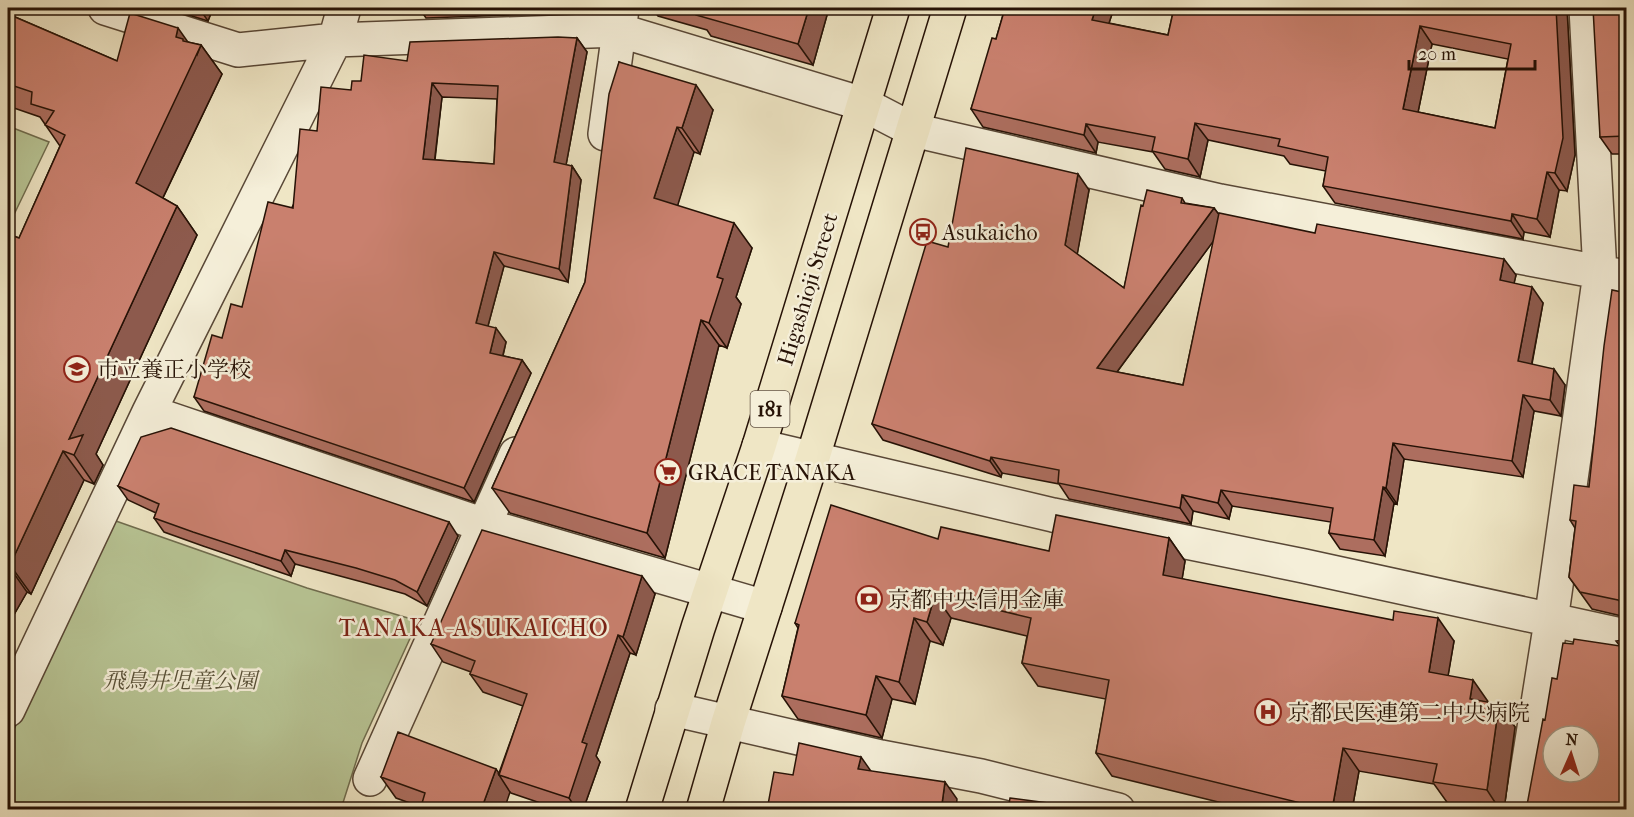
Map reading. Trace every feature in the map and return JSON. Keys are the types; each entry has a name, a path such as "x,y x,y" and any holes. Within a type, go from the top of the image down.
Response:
{"main road":[{"name":"Higashioji Street","path":"642,810 672,708 759,446 892,8"},
{"name":"181","path":"703,810 950,8"}],"street":[{"path":"105,8 238,50 335,40 620,19 863,104 913,130 1220,201 1613,275"},
{"path":"8,710 149,412 335,40 344,8"},
{"path":"1521,810 1551,621 1613,275 1586,8"},
{"path":"602,159 620,19"},
{"path":"149,412 484,525 765,608"},
{"path":"370,779 527,430"},
{"path":"759,446 1053,515 1304,566 1626,636"},
{"path":"672,708 728,723 881,757 981,776 1118,810"}],"green space":[{"path":"8,126 49,142 8,227"},
{"name":"飛鳥井児童公園","path":"113,520 307,588 418,621 362,743 341,809 8,809 8,742"}],"building":[{"path":"686,8 809,8 798,44 696,15 697,11"},
{"path":"1005,8 1096,8 1092,20 1168,35 1174,8 1556,8 1563,138 1555,173 1547,172 1537,219 1512,214 1511,221 1323,186 1328,157 1278,146 1280,139 1195,123 1188,159 1152,151 1155,137 1086,124 1084,135 971,109 992,38 996,39","holes":["1420,26 1511,44 1495,128 1403,109"]},
{"path":"1593,8 1626,8 1626,136 1600,137"},
{"path":"130,13 178,28 176,37 201,45 136,183 177,206 69,439 83,435 74,455 63,451 10,565 8,564 8,234 19,238 65,135 45,125 54,111 31,104 32,92 8,84 8,14 117,61"},
{"path":"577,38 554,162 572,166 559,269 494,252 476,323 496,328 490,353 522,360 464,488 194,397 212,335 222,338 231,304 242,307 268,202 293,208 300,129 317,131 321,87 351,90 352,81 361,81 364,55 407,61 410,42","holes":["432,83 498,86 494,164 423,159"]},
{"path":"619,62 696,85 682,128 677,127 654,198 734,223 717,277 723,279 709,323 701,320 647,533 492,488 585,282 609,94"},
{"path":"966,148 1078,174 1065,245 1124,288 1141,205 1143,206 1147,190 1182,198 1181,203 1214,208 1097,368 1183,385 1219,213 1315,233 1317,224 1504,259 1500,280 1532,287 1518,361 1554,369 1550,400 1523,395 1512,461 1393,443 1374,540 1329,533 1333,508 1221,490 1218,503 1182,495 1180,508 1058,483 1059,470 991,457 990,461 872,424 927,241 948,247"},
{"path":"1623,282 1626,283 1626,605 1618,600 1580,592 1569,577 1576,521 1570,520 1574,485 1589,487 1612,290 1622,292"},
{"path":"171,428 449,522 417,592 395,580 285,550 281,561 154,518 159,504 118,486 141,437"},
{"path":"831,505 938,539 941,527 1049,551 1056,515 1169,538 1163,575 1393,620 1394,611 1438,618 1429,672 1473,680 1470,699 1499,704 1487,790 1433,782 1437,764 1343,748 1332,810 1329,810 1096,753 1109,680 1022,663 1031,618 935,595 927,622 914,618 899,682 876,676 866,715 782,696 799,625 795,623"},
{"path":"482,530 642,576 623,637 618,635 582,742 587,744 569,798 499,775 527,694 470,674 475,661 431,644"},
{"path":"1626,637 1624,661 1626,662 1626,810 1528,810 1541,730 1541,784 1601,784 1601,724 1542,724 1543,719 1545,720 1552,678 1557,679 1563,643 1573,644 1574,639 1620,646 1616,641"},
{"path":"398,732 496,769 481,810 420,810 425,793 381,777"},
{"path":"799,743 861,757 858,769 945,782 942,804 975,810 767,810 774,772 793,775"},
{"path":"1010,798 1063,805 1062,810 1008,810"}],"place":[{"name":"Asukaicho","path":"923,232"},
{"name":"市立養正小学校","path":"77,369"},
{"name":"GRACE TANAKA","path":"668,472"},
{"name":"京都中央信用金庫","path":"869,599"},
{"name":"京都民医連第二中央病院","path":"1268,712"}],"district":[{"name":"TANAKA-ASUKAICHO","path":"474,628"}]}
